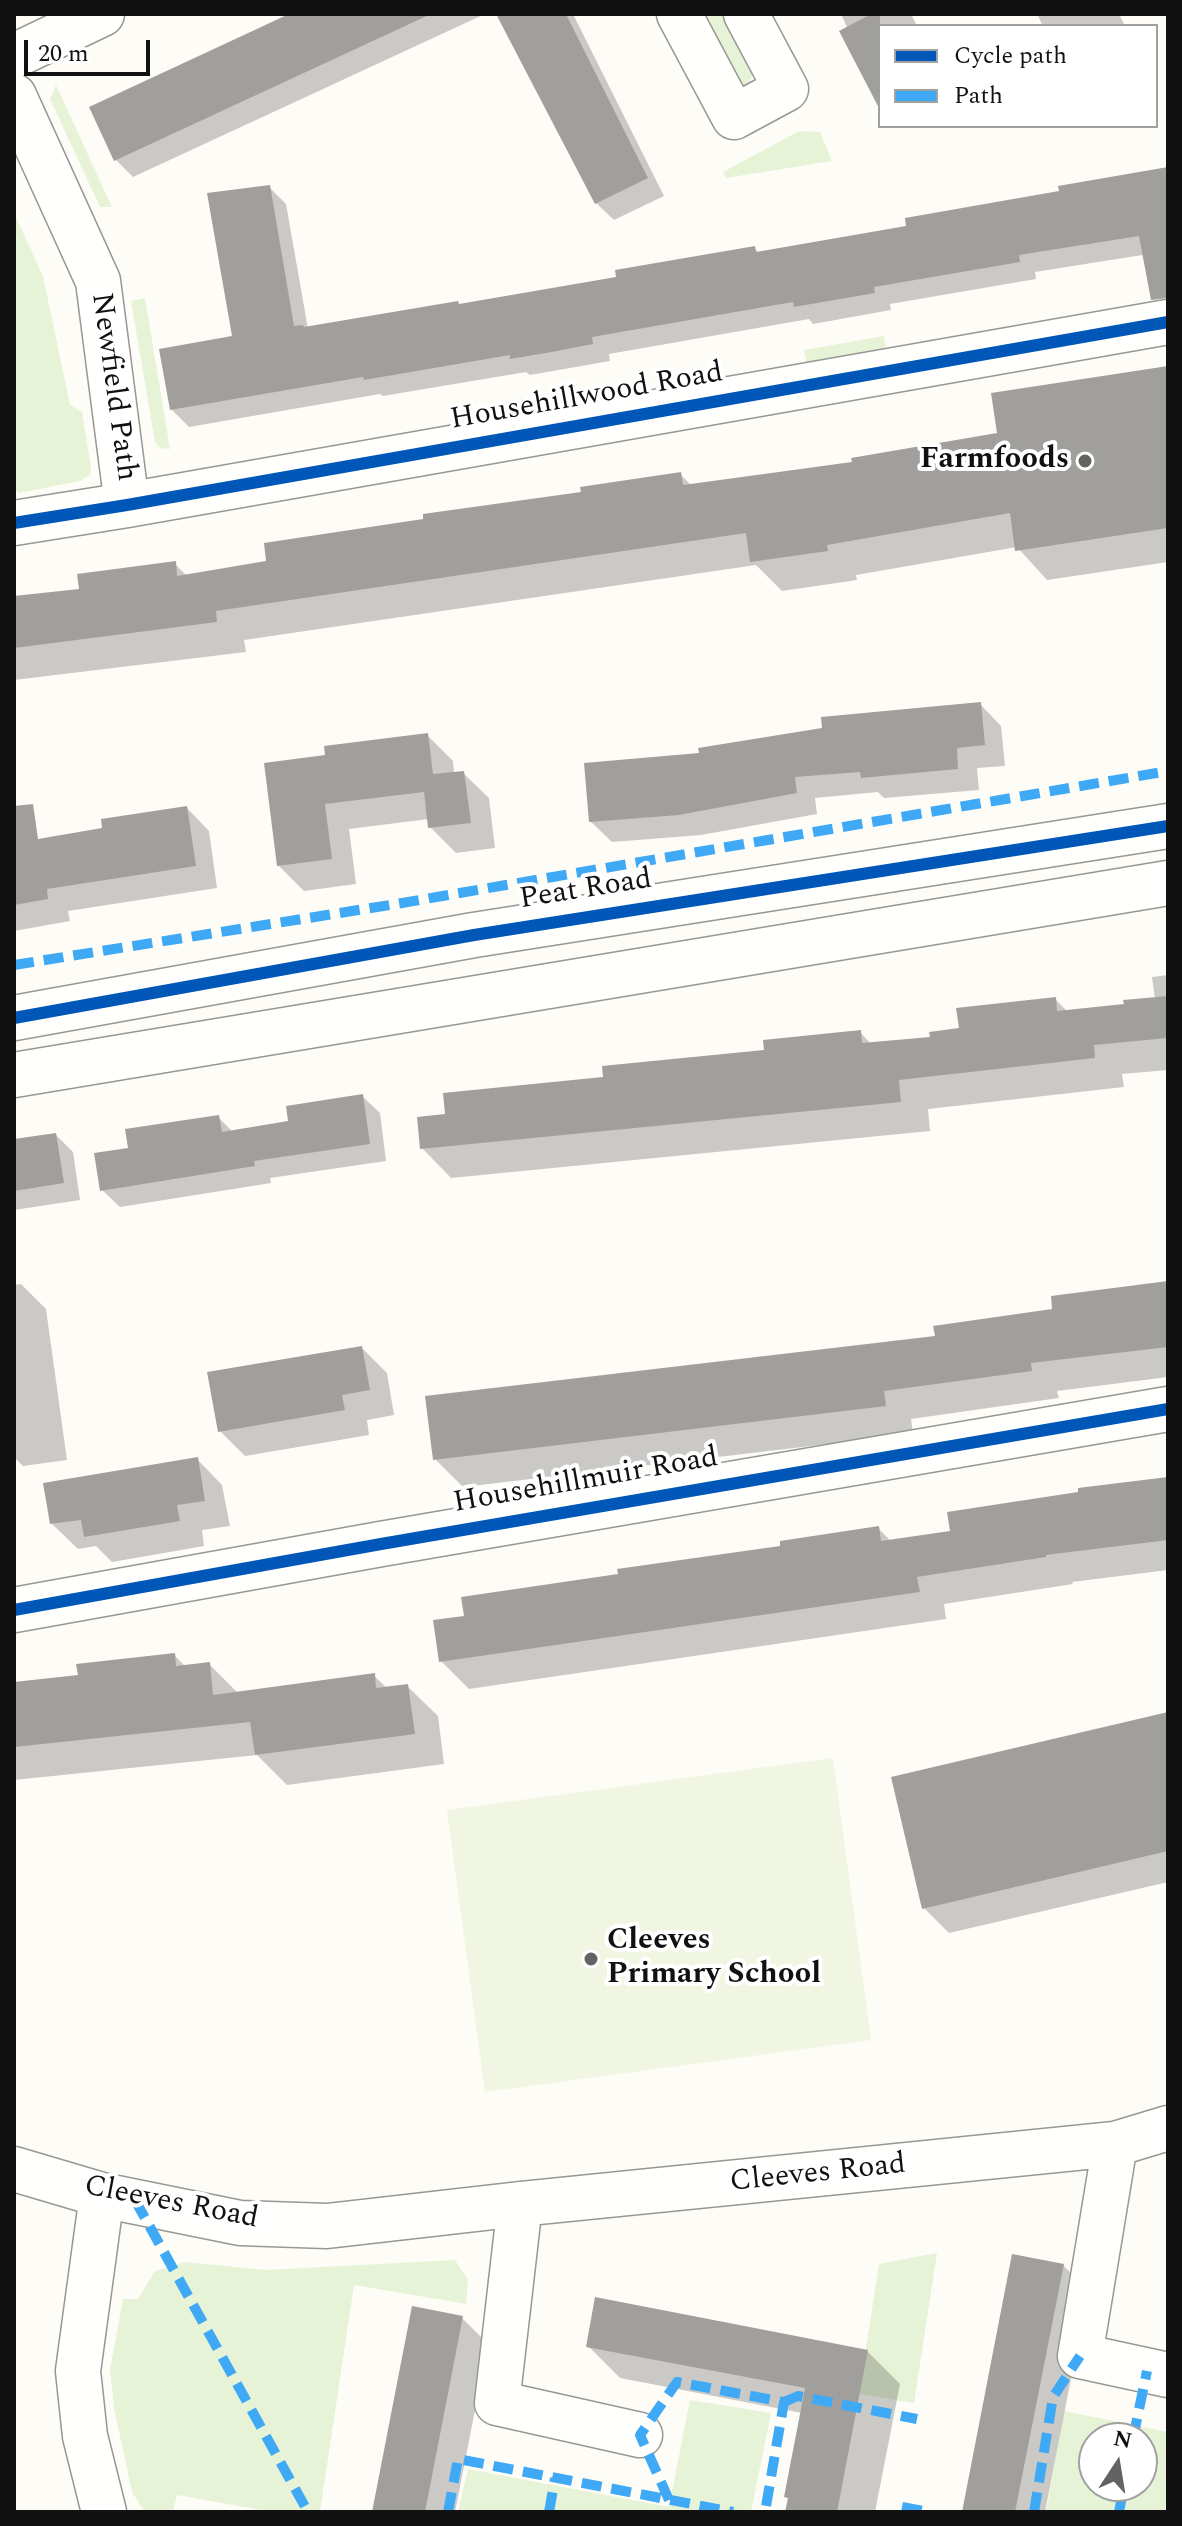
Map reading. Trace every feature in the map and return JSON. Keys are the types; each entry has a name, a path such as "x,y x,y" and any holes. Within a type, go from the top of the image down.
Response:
{"street":[{"path":"14,56 102,14"},
{"path":"679,14 734,117 786,89 746,14"},
{"name":"Newfield Path","path":"14,96 98,281 127,505"},
{"name":"Househillwood Road","path":"14,523 1168,322"},
{"name":"Peat Road","path":"14,1018 474,935 1168,826"},
{"path":"14,1075 1168,883"},
{"name":"Househillmuir Road","path":"14,1610 1168,1409"},
{"name":"Cleeves Road","path":"14,2169 102,2195 240,2223 327,2226 1115,2144 1168,2128"},
{"path":"1115,2144 1080,2356 1168,2375"},
{"path":"102,2195 78,2371 85,2436 104,2512"},
{"path":"520,2204 497,2403 640,2435"}],"green space":[{"path":"696,14 725,14 754,71 749,84 739,86"},
{"path":"56,85 112,207 100,207 50,99"},
{"path":"799,131 820,132 832,161 726,178 723,172"},
{"path":"14,213 43,276 70,405 82,412 91,468 90,475 80,481 19,493 14,489"},
{"path":"145,298 170,449 160,448 155,442 131,301"},
{"path":"884,336 886,351 807,365 804,350"},
{"path":"598,386 601,402 522,415 519,399"},
{"path":"833,1758 871,2040 485,2092 447,1810"},
{"path":"937,2253 914,2403 859,2394 879,2264"},
{"path":"455,2260 468,2280 466,2304 354,2285 320,2512 272,2512 177,2495 173,2512 145,2512 132,2492 114,2408 110,2370 123,2299 138,2299 155,2271 186,2262 265,2270"},
{"path":"690,2400 771,2413 751,2512 458,2512 468,2469 669,2507"},
{"path":"1064,2411 1118,2422 1078,2422 1078,2502 1158,2502 1158,2430 1168,2432 1168,2512 1046,2512"}],"building":[{"path":"289,14 431,14 114,161 89,107"},
{"path":"496,14 566,14 648,178 595,204"},
{"path":"871,14 880,14 878,106 839,31"},
{"path":"1168,167 1168,298 1151,300 1139,236 1019,255 1020,262 874,287 875,293 794,307 793,302 592,337 593,344 552,352 510,359 510,355 364,380 363,377 170,410 159,349 232,336 207,193 270,185 294,326 304,327 616,277 615,270 755,246 756,252 906,226 905,218 1059,191 1058,186"},
{"path":"1168,366 1168,528 1015,551 1010,513 827,545 828,551 750,562 746,533 216,611 217,622 14,648 14,596 79,589 77,574 176,561 177,576 266,561 264,543 423,519 423,514 581,492 580,487 681,472 683,485 852,462 851,458 997,433 991,393"},
{"path":"981,702 985,745 957,748 958,769 861,778 860,772 795,777 797,793 679,815 589,822 584,763 699,753 698,748 822,728 821,717"},
{"path":"428,733 433,774 464,771 471,823 428,828 424,792 325,804 332,859 277,866 264,763 325,755 324,746"},
{"path":"33,804 38,839 102,828 101,819 187,806 196,866 47,889 48,899 14,905 14,806"},
{"path":"1168,996 1168,1038 1094,1045 1095,1058 899,1080 901,1102 420,1149 417,1117 445,1114 443,1093 603,1077 602,1066 764,1050 763,1040 861,1030 862,1043 930,1037 929,1032 959,1028 956,1008 1056,997 1057,1011"},
{"path":"363,1094 370,1144 254,1161 255,1166 100,1191 94,1153 128,1148 125,1129 219,1115 222,1132 288,1121 286,1106"},
{"path":"56,1133 64,1183 14,1191 14,1139"},
{"path":"1168,1281 1168,1347 1031,1363 1032,1371 884,1391 886,1406 433,1460 425,1396 935,1336 933,1326 1052,1309 1051,1296"},
{"path":"362,1346 370,1390 342,1395 345,1410 218,1432 207,1372"},
{"path":"198,1457 205,1501 177,1505 180,1521 84,1537 81,1520 50,1524 43,1483"},
{"path":"1168,1477 1168,1540 1046,1555 917,1577 920,1592 439,1662 433,1620 464,1616 461,1597 618,1574 617,1569 780,1546 780,1541 879,1526 881,1541 950,1531 947,1512 1078,1492 1078,1488"},
{"path":"175,1653 176,1666 210,1662 213,1695 375,1673 376,1688 408,1684 415,1734 255,1755 250,1722 14,1747 14,1682 78,1675 76,1664"},
{"path":"1168,1712 1168,1851 922,1909 891,1777"},
{"path":"1012,2254 1064,2264 1015,2512 962,2512"},
{"path":"595,2297 868,2350 837,2512 785,2512 788,2498 784,2497 805,2388 586,2347"},
{"path":"412,2306 463,2316 425,2512 372,2512"}],"marked path":[{"path":"14,965 396,904 1168,771"},
{"path":"135,2200 308,2512"},
{"path":"1034,2512 1053,2397 1080,2356"},
{"path":"1136,2422 1147,2371"},
{"path":"669,2500 640,2435 677,2382 784,2402 765,2512"},
{"path":"784,2402 798,2396 917,2419"},
{"path":"448,2512 458,2459 733,2512"},
{"path":"549,2512 555,2478"},
{"path":"1119,2512 1121,2502"},
{"path":"902,2507 928,2512"}],"cycle path":[{"path":"14,523 1168,322"},
{"path":"14,1018 474,935 1168,826"},
{"path":"14,1610 1168,1409"}],"place":[{"name":"Farmfoods","path":"1085,461"},
{"name":"Cleeves Primary School","path":"591,1959"}]}
